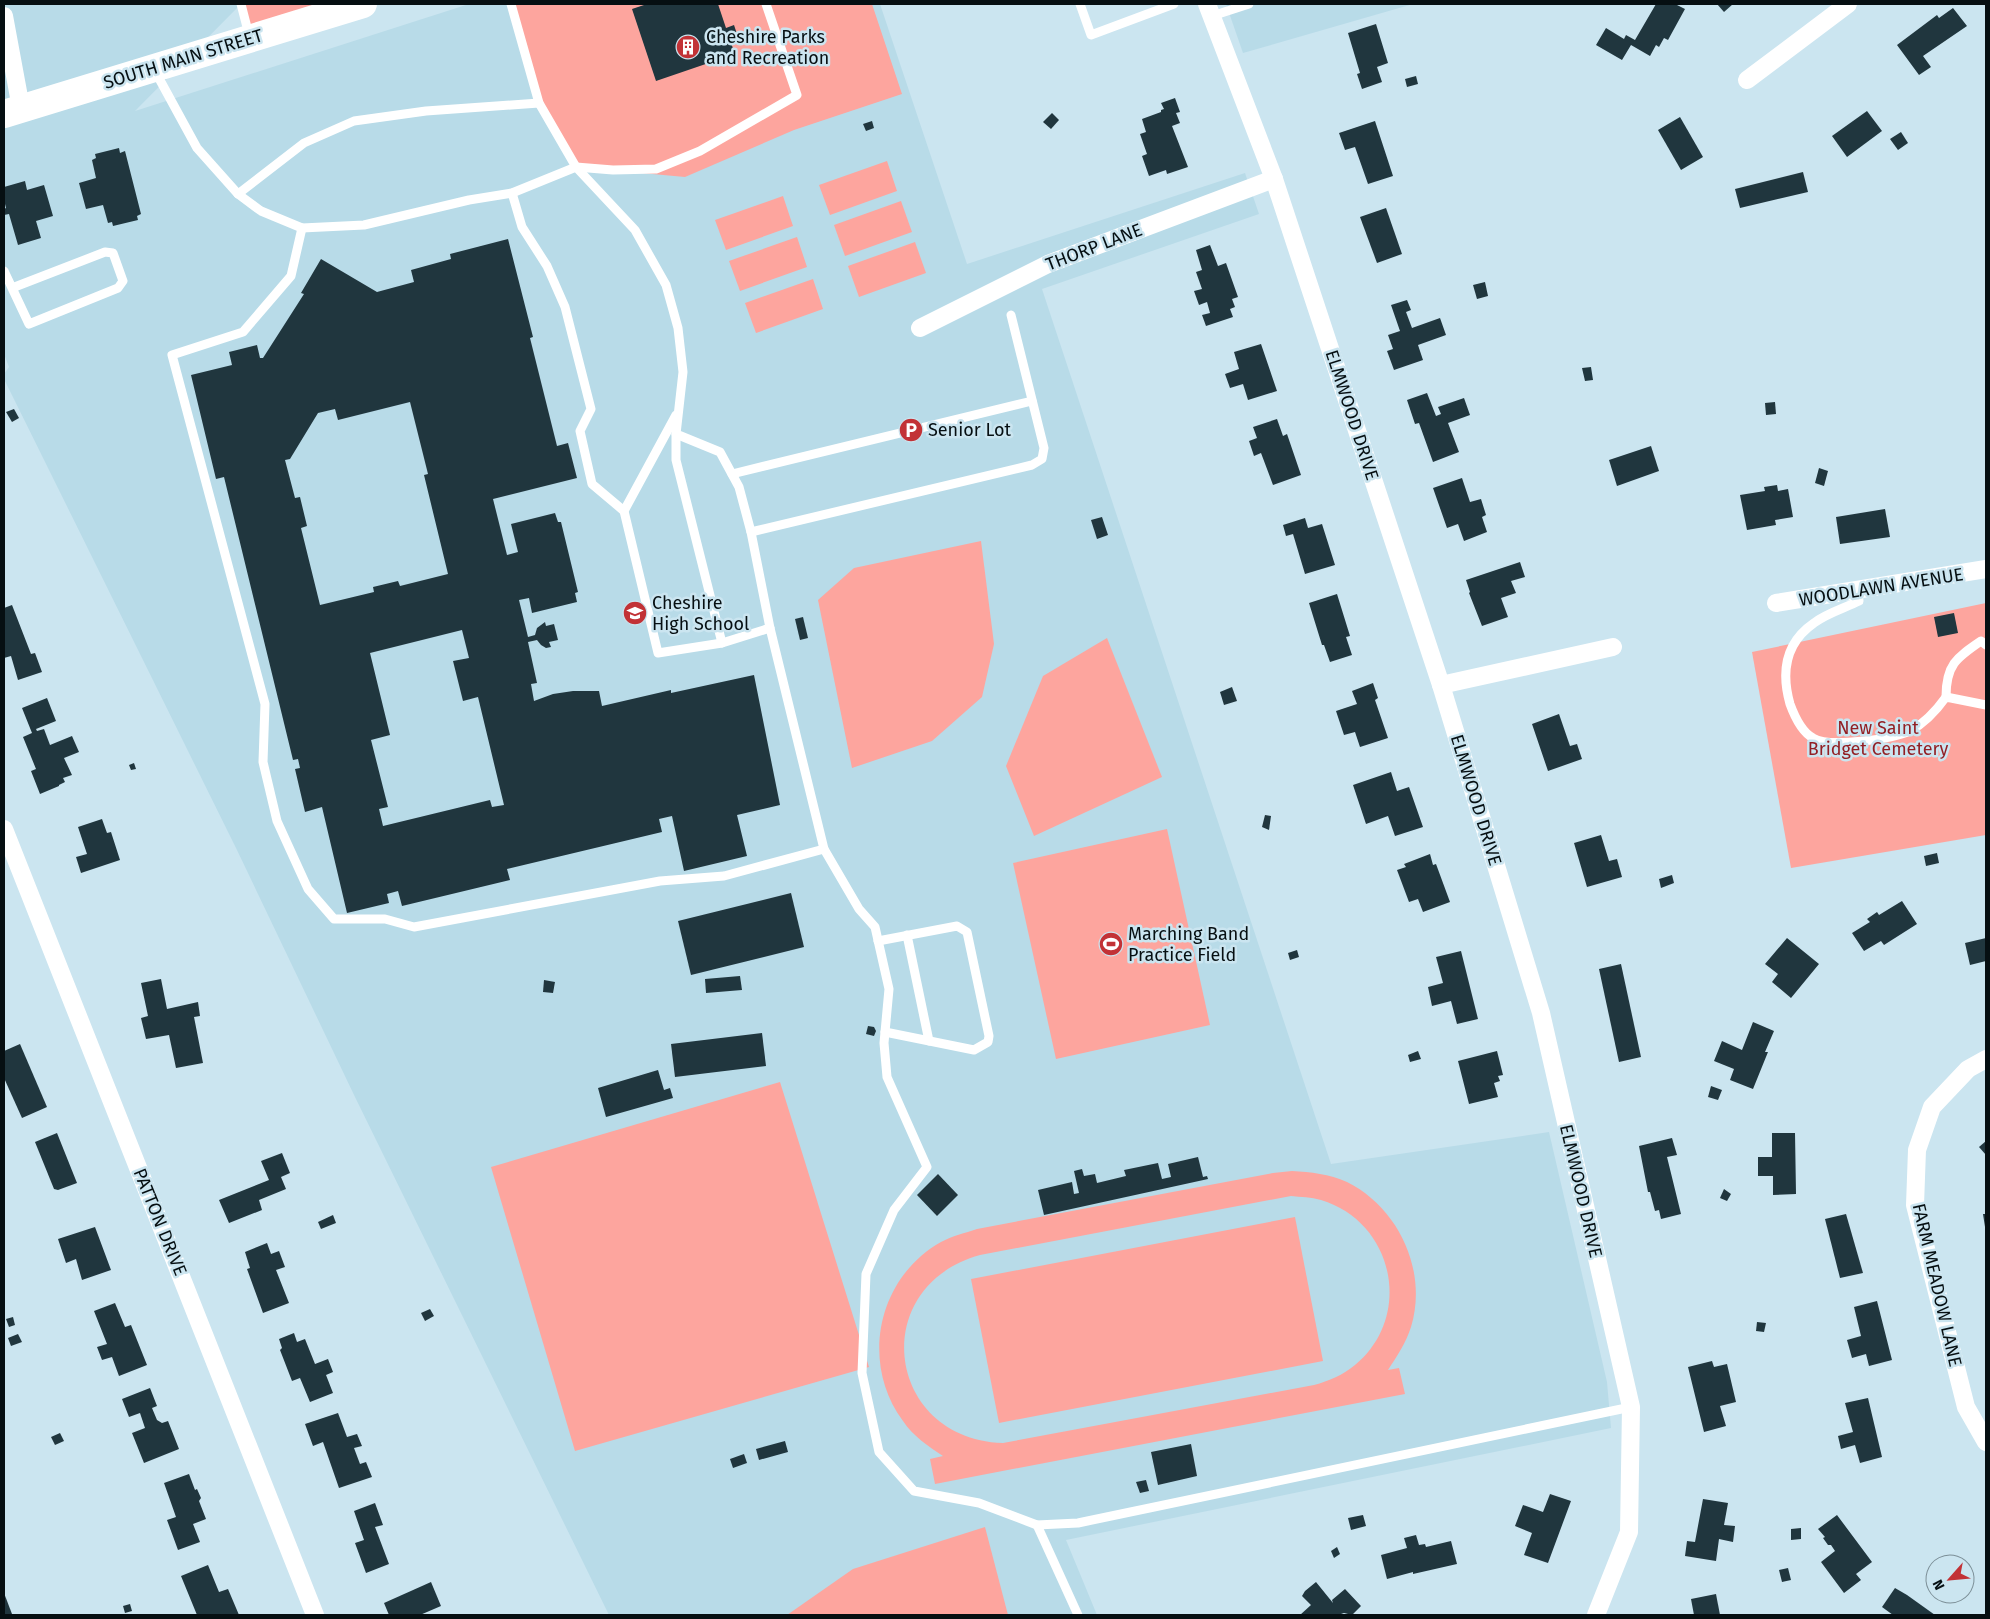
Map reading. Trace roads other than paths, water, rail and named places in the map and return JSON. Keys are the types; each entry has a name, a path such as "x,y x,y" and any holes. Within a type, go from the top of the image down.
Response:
{"highway":[{"name":"SOUTH MAIN STREET","path":"13,111 362,4"}],"street":[{"path":"1747,80 1848,4"},
{"name":"ELMWOOD DRIVE","path":"1209,10 1274,179 1441,685 1541,1013 1631,1407 1629,1532 1596,1615"},
{"path":"4,16 13,111"},
{"name":"THORP LANE","path":"920,328 1048,264 1274,179"},
{"name":"WOODLAWN AVENUE","path":"1776,604 1986,569"},
{"path":"1441,685 1613,647"},
{"name":"PATTON DRIVE","path":"4,829 315,1615"},
{"name":"FARM MEADOW LANE","path":"1986,1059 1968,1069 1932,1107 1917,1150 1915,1206 1966,1407 1986,1442"}],"lane":[{"path":"241,4 250,38"},
{"path":"511,4 539,103 576,167 635,230 666,285 678,328 683,372 676,434 676,460 722,643"},
{"path":"154,69 197,148 238,194 261,212 302,228 364,225 469,200 512,193 576,167 613,170 656,169 700,151 797,95 766,4"},
{"path":"1080,4 1091,35 1174,4"},
{"path":"1209,10 1249,4"},
{"path":"238,194 304,143 354,121 426,112 539,103"},
{"path":"512,193 522,227 547,266 565,307 591,410 580,431 592,484 624,511 658,653 722,643 770,628"},
{"path":"302,228 291,276 243,332 172,355 265,704 263,762 277,821 308,889 334,919 385,919 414,927 660,881 724,876 824,850"},
{"path":"4,271 12,288 29,324 118,288 123,280 113,253 105,252 12,288"},
{"path":"750,532 1032,465 1042,459 1044,448 1011,315"},
{"path":"732,474 1032,401"},
{"path":"624,511 679,411"},
{"path":"676,434 720,452 739,487 770,628 824,850 859,908 875,927 889,989 884,1043 887,1077 927,1167 894,1210 866,1274 862,1373 879,1452 914,1491 979,1503 1037,1525 1078,1523 1631,1407"},
{"path":"1858,590 1859,601 1815,622 1804,632 1787,656 1785,671 1786,689 1792,709 1799,724 1813,738 1832,742 1880,739 1909,731 1933,715 1946,697 1946,680 1951,664 1964,652 1981,641 1986,645"},
{"path":"1946,697 1986,705"},
{"path":"878,941 957,926 967,932 989,1036 987,1044 974,1050 885,1032"},
{"path":"907,935 929,1041"},
{"path":"1037,1525 1078,1615"}],"place":[{"name":"Cheshire Parks and Recreation","path":"688,47"},
{"name":"Senior Lot","path":"911,430"},
{"name":"Cheshire High School","path":"635,613"},
{"name":"Marching Band Practice Field","path":"1111,944"}],"park label":[{"name":"New Saint Bridget Cemetery","path":"1878,738"}]}
